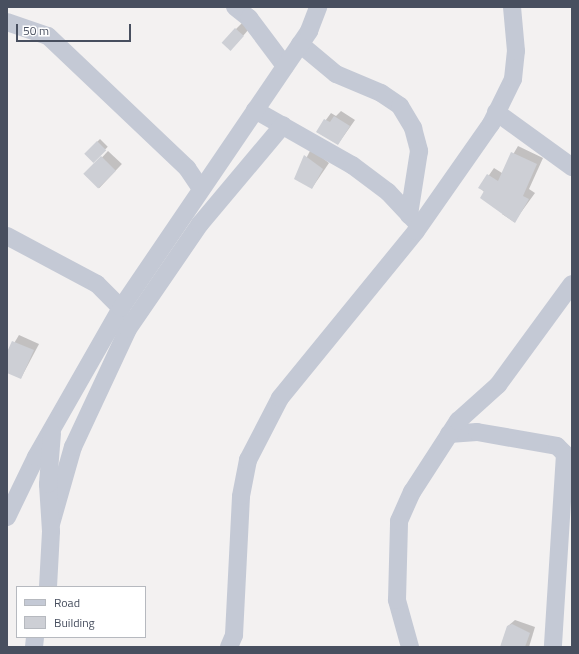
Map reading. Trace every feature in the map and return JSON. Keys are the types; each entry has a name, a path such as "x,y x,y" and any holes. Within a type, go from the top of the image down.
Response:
{"street":[{"path":"235,7 249,18 286,66"},
{"path":"7,517 52,429 121,308 286,66 300,44 318,7"},
{"path":"229,647 234,635 241,496 248,460 280,398 496,112 513,79 516,51 512,7"},
{"path":"7,22 48,36 182,162 201,189"},
{"path":"300,44 336,74 381,93 400,106 413,128 418,151 414,221"},
{"path":"255,110 352,165 388,192 414,221"},
{"path":"496,112 572,167"},
{"path":"51,524 73,447 128,329 200,224 283,125"},
{"path":"7,236 97,284 121,308"},
{"path":"410,647 397,600 399,521 412,492 449,434 498,385 572,284"},
{"path":"48,586 51,524 48,484 52,429"},
{"path":"449,434 477,432 566,446 553,647"}],"building":[{"path":"235,28 244,36 231,51 222,43"},
{"path":"334,116 350,126 338,145 316,132 324,119 330,122"},
{"path":"97,141 106,150 93,163 84,154"},
{"path":"511,152 537,164 523,196 529,199 515,223 480,198 484,191 478,188 487,174 498,181"},
{"path":"304,155 323,169 312,189 294,179"},
{"path":"101,156 116,171 98,189 83,174"},
{"path":"12,341 34,350 21,379 7,373 7,352"},
{"path":"512,624 530,633 525,647 500,647 507,626"}]}
